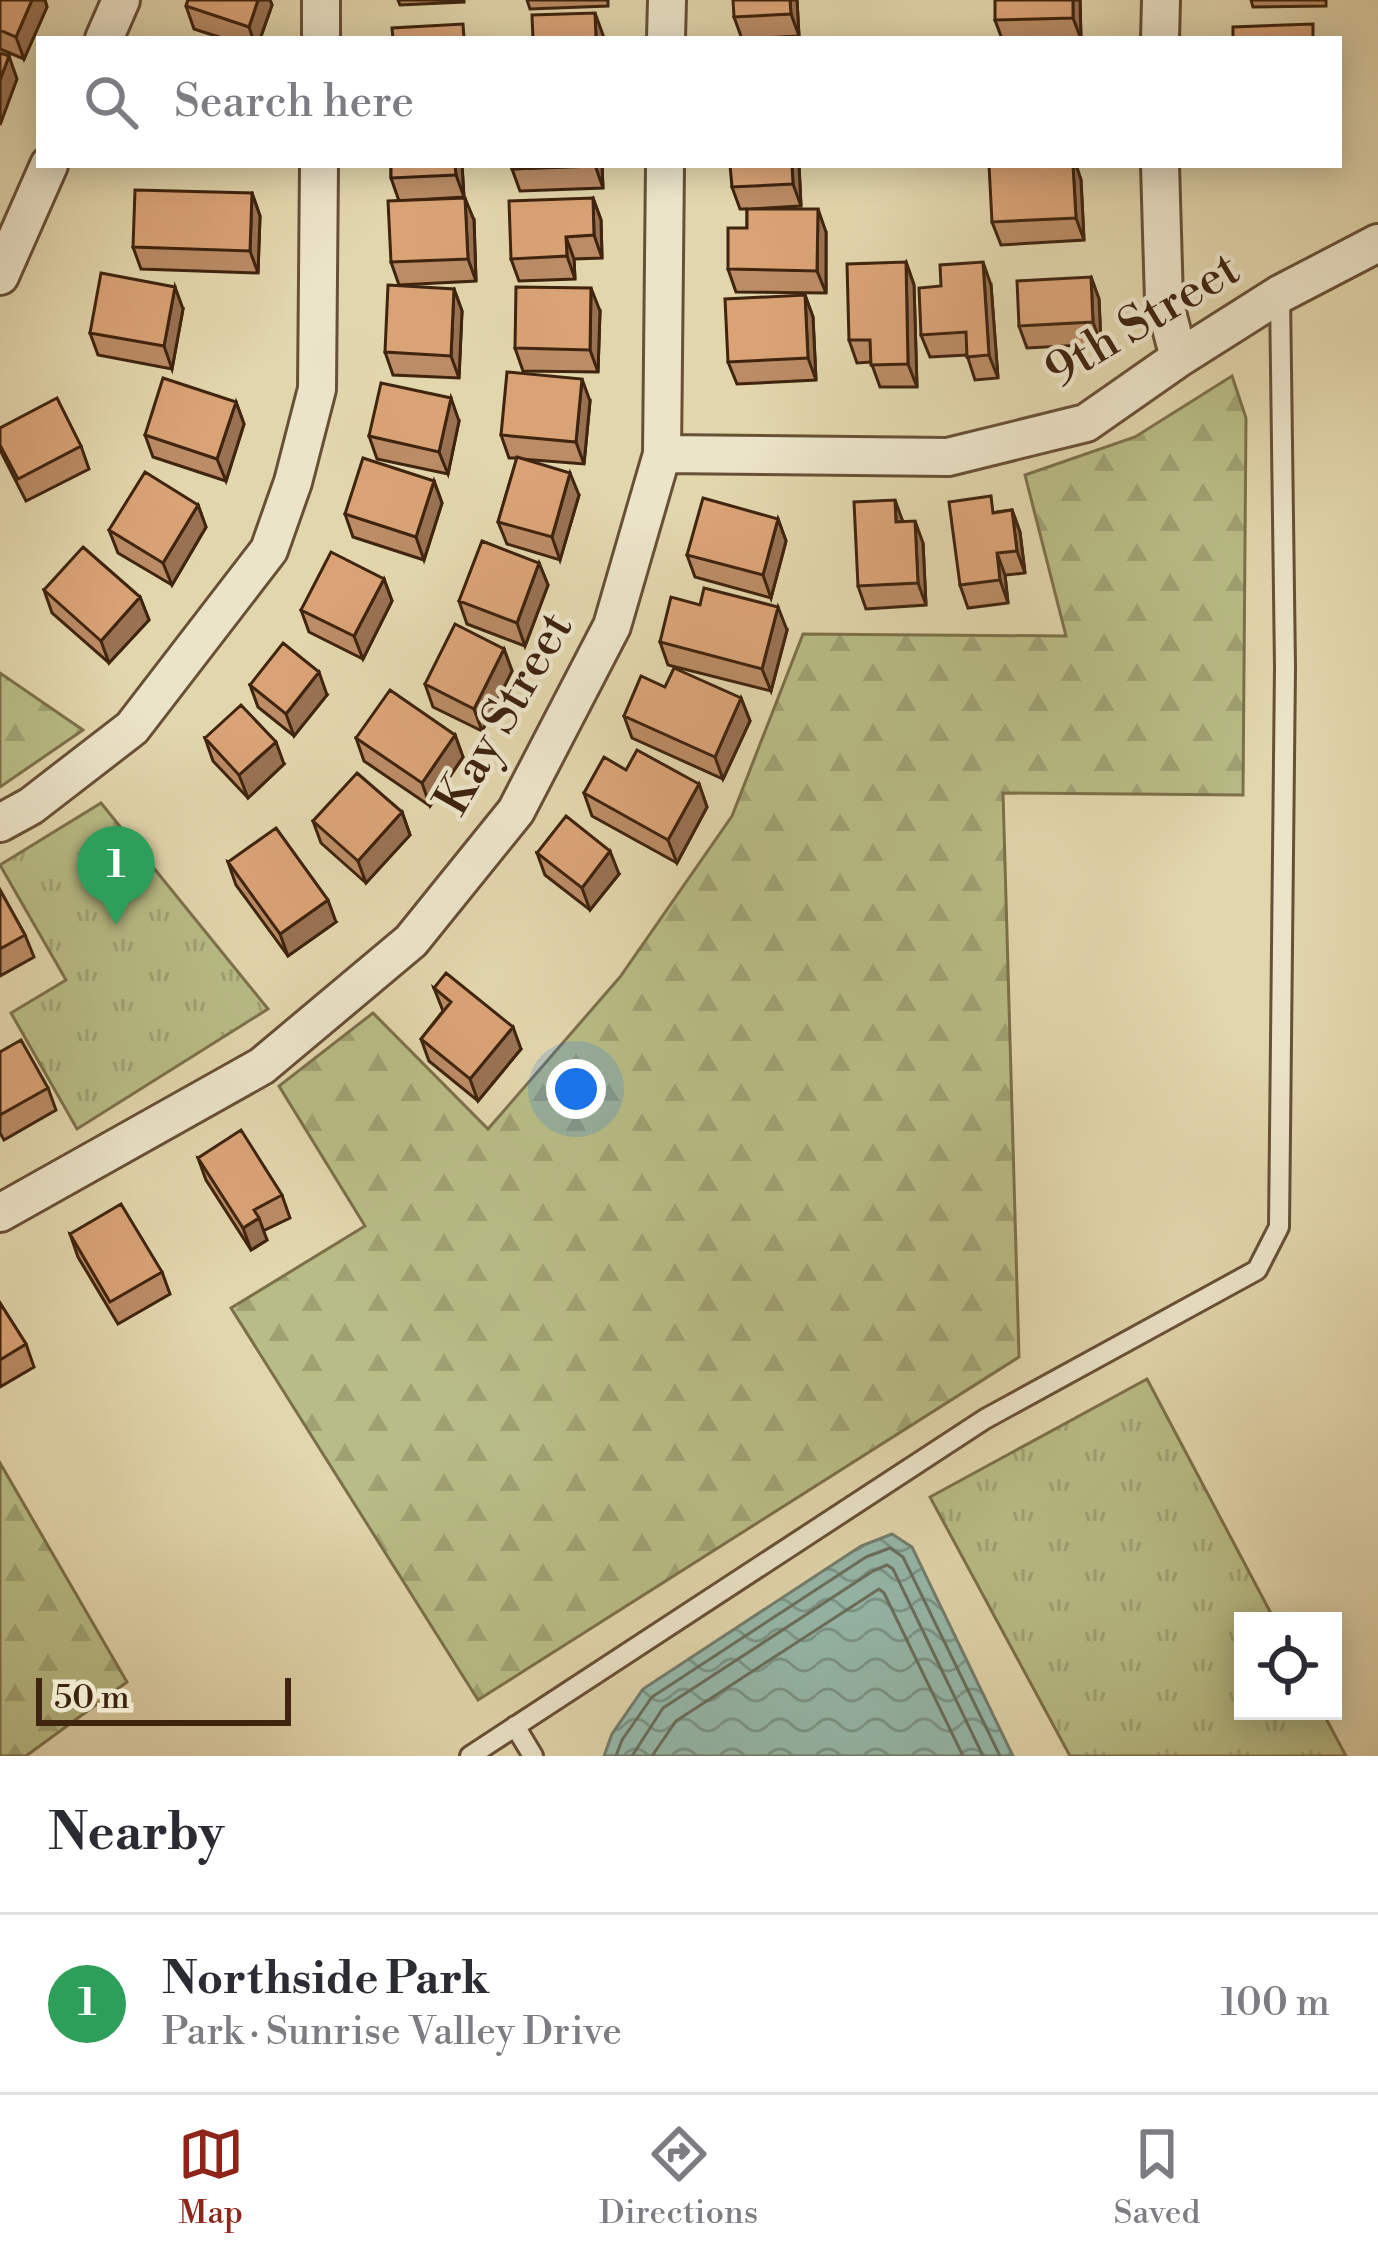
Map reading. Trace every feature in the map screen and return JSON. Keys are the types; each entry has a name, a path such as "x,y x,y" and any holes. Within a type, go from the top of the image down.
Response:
{"street":[{"path":"105,36 122,0"},
{"path":"321,0 321,36"},
{"path":"666,36 667,0"},
{"path":"1160,36 1161,0"},
{"path":"0,275 48,168"},
{"path":"0,824 31,806 132,728 268,550 293,482 317,389 319,168"},
{"name":"Kay Street","path":"0,1213 262,1066 411,941 517,811 612,626 662,454 665,168"},
{"path":"1160,168 1164,302 1179,358"},
{"name":"9th Street","path":"662,454 948,457 1086,423 1280,294 1378,243"}],"lane":[{"path":"470,1756 985,1419 1257,1270 1279,1227 1285,690 1280,294"},
{"path":"515,1726 533,1756"}],"green space":[{"path":"1232,376 1246,418 1243,795 1003,793 1019,1357 478,1700 231,1308 365,1226 279,1086 373,1013 488,1129 620,977 732,816 803,634 1066,636 1025,475 1135,437"},
{"path":"0,673 83,730 0,787"},
{"path":"101,803 268,1009 77,1129 11,1013 66,980 0,865"},
{"path":"1147,1379 1270,1612 1234,1612 1234,1720 1327,1720 1346,1756 1070,1756 930,1497"},
{"path":"0,1463 127,1682 26,1756 0,1756"}],"water":[{"path":"892,1534 912,1547 1013,1756 604,1756 612,1734 643,1689 861,1546"}],"building":[{"path":"0,0 32,0 16,37 0,30"},
{"path":"188,0 258,0 249,27 186,6"},
{"path":"733,0 790,0 791,14 734,17"},
{"path":"995,0 1073,0 1073,18 995,20"},
{"path":"595,13 596,36 533,36 532,15"},
{"path":"463,24 464,36 393,36 392,28"},
{"path":"1313,24 1313,36 1233,36 1233,27"},
{"path":"0,53 9,56 0,80"},
{"path":"391,168 455,168 456,175 391,178"},
{"path":"730,168 792,168 793,184 732,187"},
{"path":"989,168 1073,168 1076,218 992,222"},
{"path":"135,190 252,193 250,251 133,247"},
{"path":"465,198 468,259 391,262 388,201"},
{"path":"593,198 594,235 566,237 567,256 511,259 509,201"},
{"path":"747,209 818,209 817,271 728,269 728,228 747,228"},
{"path":"906,262 908,364 871,365 870,340 849,340 847,264"},
{"path":"983,262 989,355 967,357 966,332 921,335 919,288 941,286 940,265"},
{"path":"101,273 175,287 164,346 90,333"},
{"path":"1091,277 1093,322 1019,326 1017,281"},
{"path":"388,285 454,289 451,356 385,352"},
{"path":"516,287 591,288 590,350 515,348"},
{"path":"805,295 808,358 728,362 725,299"},
{"path":"507,372 582,379 576,442 501,435"},
{"path":"163,378 236,402 217,459 145,435"},
{"path":"381,383 451,398 439,452 369,436"},
{"path":"57,398 81,446 18,479 0,445 0,428"},
{"path":"517,457 570,473 552,537 498,522"},
{"path":"363,458 434,481 416,537 345,514"},
{"path":"145,472 198,505 163,563 109,530"},
{"path":"991,496 993,513 1012,510 1017,551 997,553 1000,580 960,585 949,502"},
{"path":"703,498 778,519 763,575 687,555"},
{"path":"895,500 896,522 915,521 918,583 858,586 854,502"},
{"path":"482,541 539,563 517,623 459,601"},
{"path":"83,547 140,597 101,641 44,590"},
{"path":"331,552 384,579 354,636 301,610"},
{"path":"704,588 778,607 762,669 660,642 671,597 700,605"},
{"path":"455,624 504,649 474,709 425,684"},
{"path":"283,643 319,672 286,714 250,685"},
{"path":"674,668 741,698 715,757 624,716 641,676 665,687"},
{"path":"390,690 455,735 422,783 356,738"},
{"path":"241,705 276,742 239,775 205,738"},
{"path":"637,750 699,784 668,840 584,793 604,757 626,770"},
{"path":"357,773 402,812 358,861 313,821"},
{"path":"566,816 610,851 582,888 537,853"},
{"path":"276,828 328,900 280,934 228,862"},
{"path":"0,890 25,935 0,949"},
{"path":"446,973 513,1027 470,1079 421,1039 451,1002 434,988"},
{"path":"21,1040 48,1088 0,1115 0,1052"},
{"path":"241,1130 282,1195 254,1210 259,1218 243,1228 198,1158"},
{"path":"121,1204 162,1272 110,1302 70,1234"},
{"path":"0,1303 26,1344 0,1360"}],"place":[{"name":"Northside Park","path":"116,925"}]}
